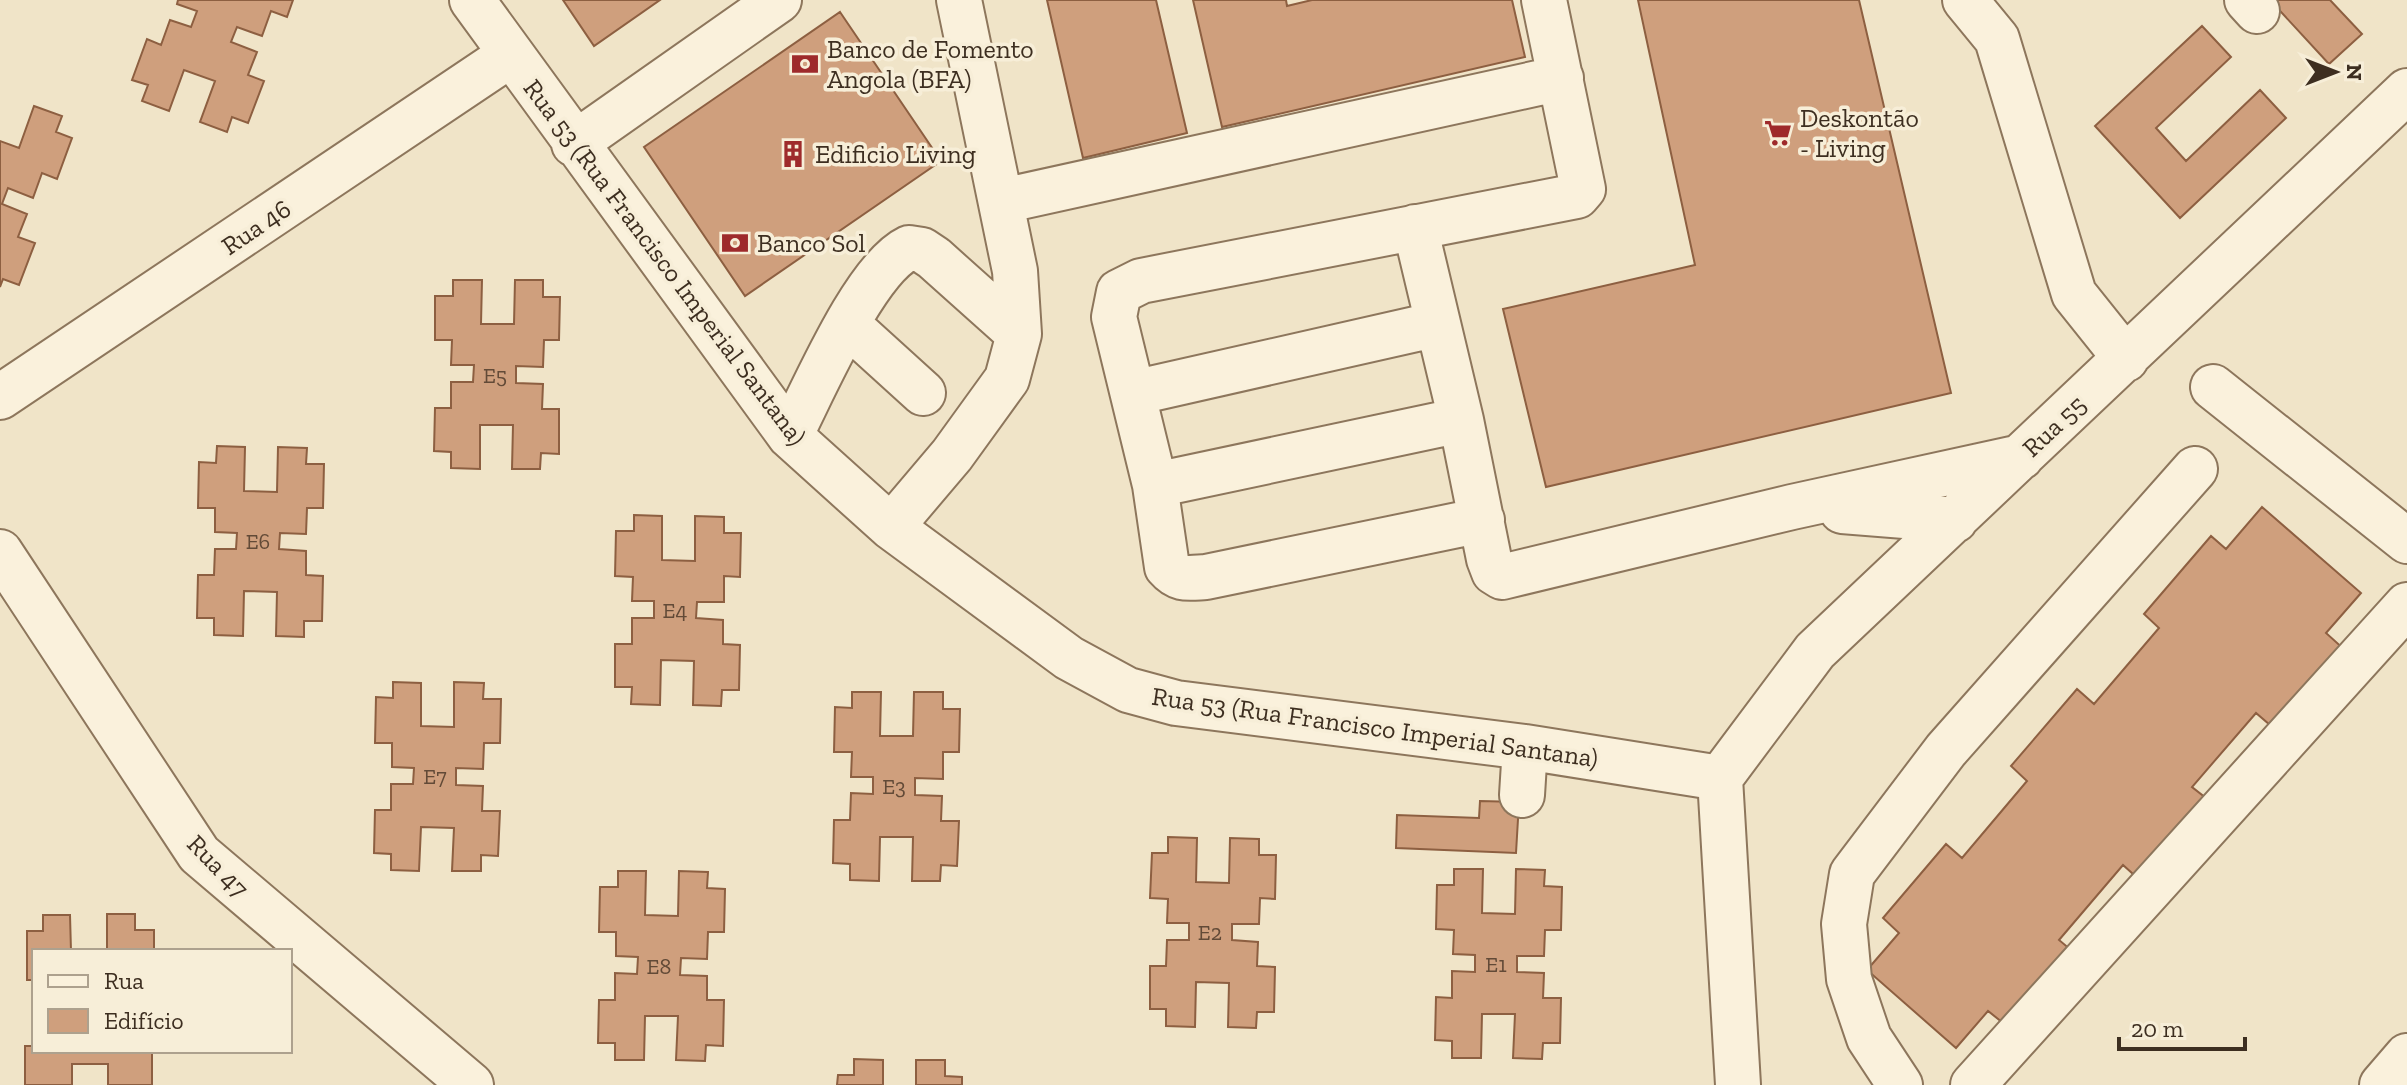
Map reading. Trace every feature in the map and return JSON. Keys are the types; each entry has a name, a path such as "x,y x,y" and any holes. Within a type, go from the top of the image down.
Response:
{"street":[{"name":"Rua 53 (Rua Francisco Imperial Santana)","path":"472,0 574,144 790,436 891,527 1069,658 1128,690 1176,703 1525,747 1720,778"},
{"path":"574,144 779,0"},
{"path":"891,527 952,455 1007,379 1019,334 1015,271 959,0"},
{"path":"1482,520 1206,577 1181,579 1167,567 1155,485 1114,317 1119,292 1141,281 1577,196 1583,189 1544,0"},
{"path":"1965,0 1997,39 2074,294 2126,359"},
{"name":"Rua 46","path":"0,397 510,55"},
{"path":"1002,201 1561,78"},
{"name":"Rua 55","path":"1720,778 1815,651 2407,91"},
{"path":"1415,227 1461,420 1489,559 1494,572 1502,577 1792,507 2021,457"},
{"path":"790,436 847,324 886,263 909,248 922,250 934,258 1019,334"},
{"path":"847,324 923,393"},
{"path":"1133,393 1438,324"},
{"path":"2213,387 2407,541"},
{"path":"1155,485 1461,420"},
{"path":"1900,1085 1869,1038 1849,979 1844,924 1852,874 1946,750 2195,469"},
{"path":"1792,507 1955,520"},
{"name":"Rua 47","path":"0,552 199,854 471,1085"},
{"path":"1973,1085 2407,605"},
{"path":"1522,795 1525,747"},
{"path":"1720,778 1738,1085"},
{"path":"2382,1085 2407,1056"}],"building":[{"path":"178,0 293,0 287,17 271,11 262,36 237,27 231,42 257,52 248,75 264,81 248,123 232,117 227,132 200,122 215,81 184,70 169,111 142,101 148,85 132,80 147,39 161,45 170,20 191,27 197,11 177,4"},
{"path":"563,0 660,0 594,46"},
{"path":"1047,0 1156,0 1187,133 1083,158"},
{"path":"1193,0 1286,0 1287,6 1312,0 1512,0 1525,57 1222,127"},
{"name":"Deskontão - Living","path":"1638,0 1859,0 1951,393 1546,487 1503,309 1695,265"},
{"path":"2270,0 2330,0 2362,34 2329,64"},
{"name":"Edificio Living","path":"840,12 941,161 745,296 644,147"},
{"path":"2202,26 2231,57 2156,128 2186,161 2260,90 2286,118 2180,218 2095,126"},
{"path":"34,106 62,116 56,132 72,138 57,179 42,173 33,198 8,188 2,204 27,214 18,237 35,243 19,285 3,279 0,287 0,141 19,148"},
{"path":"453,280 482,280 481,324 514,324 515,280 543,280 543,297 560,297 559,340 544,340 543,367 516,366 516,383 543,384 542,409 559,409 559,454 541,453 540,469 512,469 513,425 480,425 480,469 451,468 451,452 434,451 435,408 451,408 451,382 473,382 474,365 451,365 452,340 435,340 435,296 453,296"},
{"path":"217,446 245,447 244,491 277,492 278,447 307,448 306,464 324,464 323,508 307,508 306,534 280,533 279,549 306,551 306,575 323,576 322,621 304,621 304,637 276,636 277,592 244,591 243,636 214,635 214,618 197,618 198,575 214,575 215,549 236,549 237,533 215,532 215,508 198,508 199,462 216,463"},
{"path":"2262,507 2361,593 2326,633 2346,651 2277,731 2256,713 2192,787 2211,802 2143,883 2123,865 2059,940 2077,955 2012,1030 1988,1011 1956,1048 1867,970 1899,933 1883,918 1946,844 1962,858 2027,781 2011,766 2077,689 2094,704 2159,628 2144,614 2211,536 2226,549"},
{"path":"634,515 662,516 662,560 695,561 695,516 724,517 724,533 741,533 740,577 724,576 724,602 697,602 696,618 723,620 723,644 740,645 739,690 722,690 721,706 693,705 694,661 661,660 660,705 631,704 632,687 615,687 615,644 632,644 632,618 654,618 654,601 632,601 633,577 615,576 616,531 634,531"},
{"path":"393,682 421,683 421,726 454,727 454,682 484,683 483,699 501,699 500,743 484,743 483,769 456,768 456,785 483,786 482,811 500,811 498,856 481,855 481,871 452,871 454,828 421,827 419,871 391,870 391,854 374,853 375,810 391,810 391,784 413,784 414,768 392,767 392,743 375,743 376,697 393,698"},
{"path":"852,692 881,692 880,736 913,736 914,692 943,692 943,709 960,709 959,752 943,752 943,779 915,778 915,795 942,796 941,821 959,821 957,866 941,865 940,881 912,881 913,837 880,837 879,881 850,880 850,864 833,863 834,820 850,820 851,793 873,794 873,777 851,777 852,752 834,752 835,707 852,708"},
{"path":"1480,801 1519,802 1516,853 1396,848 1397,815 1479,818"},
{"path":"1168,837 1197,838 1196,882 1229,883 1230,838 1259,839 1259,855 1276,855 1275,899 1260,898 1259,924 1232,924 1232,940 1258,942 1257,966 1275,967 1274,1012 1257,1012 1256,1028 1228,1027 1229,983 1196,982 1195,1027 1166,1026 1166,1009 1150,1009 1150,966 1166,966 1167,940 1189,940 1189,923 1167,923 1168,899 1150,898 1152,853 1168,853"},
{"path":"1454,869 1483,869 1482,913 1515,914 1516,869 1545,870 1544,886 1562,887 1561,930 1545,930 1544,956 1517,956 1517,972 1544,973 1543,998 1561,998 1560,1043 1543,1043 1542,1059 1513,1058 1515,1014 1482,1014 1481,1058 1452,1058 1452,1041 1435,1040 1436,997 1452,998 1452,971 1475,972 1475,955 1453,954 1454,930 1436,929 1437,885 1454,885"},
{"path":"618,871 646,871 645,915 678,916 679,871 708,872 707,888 725,889 724,932 708,932 707,959 681,958 680,975 707,976 707,1000 724,1000 723,1046 706,1045 705,1061 676,1060 678,1016 645,1016 644,1060 615,1060 615,1043 598,1043 599,1000 615,1000 615,973 637,974 638,957 616,956 616,932 599,932 600,887 618,887"},
{"path":"107,914 135,914 135,930 154,930 154,949 107,949"},
{"path":"43,915 70,915 71,949 32,949 32,980 27,980 27,931 43,931"},
{"path":"25,1046 32,1046 32,1053 152,1053 152,1085 108,1085 108,1064 72,1064 72,1085 25,1085"},
{"path":"854,1059 883,1060 883,1085 837,1085 838,1075 854,1075"},
{"path":"916,1060 945,1060 945,1076 962,1077 962,1085 916,1085"}],"place":[{"name":"Banco de Fomento Angola (BFA)","path":"805,64"},
{"name":"Deskontão - Living","path":"1778,133"},
{"name":"Edificio Living","path":"793,154"},
{"name":"Banco Sol","path":"735,243"}]}
